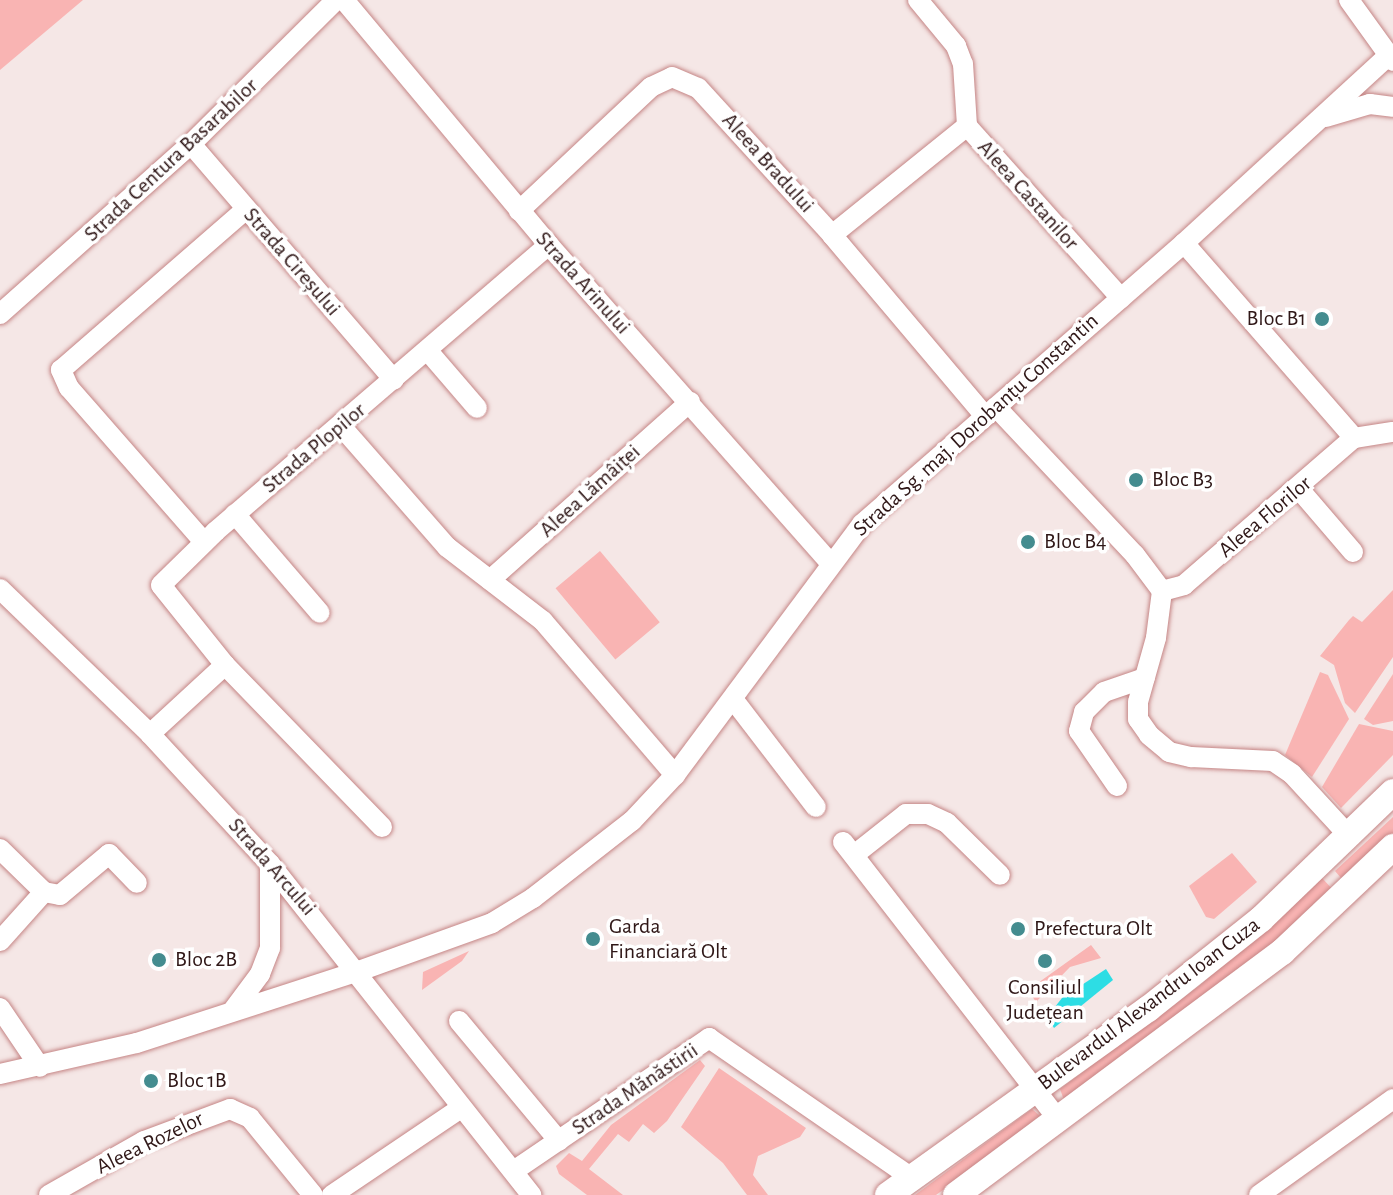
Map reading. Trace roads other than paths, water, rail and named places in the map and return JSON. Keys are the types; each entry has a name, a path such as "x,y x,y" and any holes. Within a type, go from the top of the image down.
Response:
{"main road":[{"name":"Bulevardul Alexandru Ioan Cuza","path":"888,1195 1035,1090 1261,919 1393,792"},
{"name":"Bulevardul Alexandru Ioan Cuza","path":"956,1195 1282,952 1393,847"}],"street":[{"name":"Strada Centura Basarabilor","path":"0,314 191,144 336,0"},
{"name":"Strada Arinului","path":"344,0 519,211 829,561"},
{"name":"Aleea Castanilor","path":"918,0 956,46 963,64 967,126 1121,298"},
{"path":"1349,0 1391,58"},
{"name":"Strada Sg. maj. Dorobanțu Constantin","path":"359,971 492,923 533,898 632,821 675,775 733,699 829,561 862,524 1184,243 1308,125 1391,58"},
{"name":"Aleea Bradului","path":"519,211 651,87 672,77 698,88 722,111 990,412"},
{"path":"1308,125 1350,107 1393,107"},
{"path":"832,235 967,126"},
{"name":"Strada Cireșului","path":"191,144 394,380"},
{"path":"204,542 69,388 61,370 246,209"},
{"path":"1184,243 1354,438 1393,432"},
{"name":"Strada Plopilor","path":"382,827 225,665 161,585 235,514 549,245"},
{"path":"428,351 477,408"},
{"name":"Aleea Lămâiței","path":"490,580 690,402"},
{"path":"990,412 1135,555 1162,591 1138,719 1169,752 1273,761 1301,783 1349,836"},
{"path":"341,426 447,547 543,621 675,775"},
{"name":"Aleea Florilor","path":"1162,591 1184,585 1299,489 1354,438"},
{"path":"1299,489 1353,552"},
{"path":"235,514 320,613"},
{"name":"Strada Arcului","path":"0,589 150,734 270,864 359,971 461,1108 515,1170 531,1195"},
{"path":"150,734 225,665"},
{"path":"1117,786 1079,731 1084,712 1104,692 1145,678"},
{"path":"733,699 816,807"},
{"path":"1000,875 947,823 928,814 906,814 849,848 1059,1120"},
{"path":"0,849 44,892 60,895 109,854 137,883"},
{"path":"233,1010 260,974 270,948 270,864"},
{"path":"0,941 44,892"},
{"path":"0,1074 137,1043 359,971"},
{"path":"0,1008 40,1067"},
{"path":"459,1021 559,1141"},
{"name":"Strada Mănăstirii","path":"515,1170 709,1038 912,1178"},
{"path":"1259,1195 1393,1099"},
{"path":"332,1195 461,1108"},
{"name":"Aleea Rozelor","path":"49,1195 144,1141 230,1109 262,1129 313,1195"},
{"name":"Strada Arcului","path":"515,1170 545,1195"}],"water":[{"path":"1106,969 1113,980 1054,1028 1047,1017 1062,998"}],"place":[{"name":"Bloc B1","path":"1322,319"},
{"name":"Bloc B3","path":"1136,480"},
{"name":"Bloc B4","path":"1028,542"},
{"name":"Prefectura Olt","path":"1018,929"},
{"name":"Garda Financiară Olt","path":"593,939"},
{"name":"Bloc 2B","path":"159,960"},
{"name":"Consiliul Județean","path":"1045,961"},
{"name":"Bloc 1B","path":"151,1081"}]}
